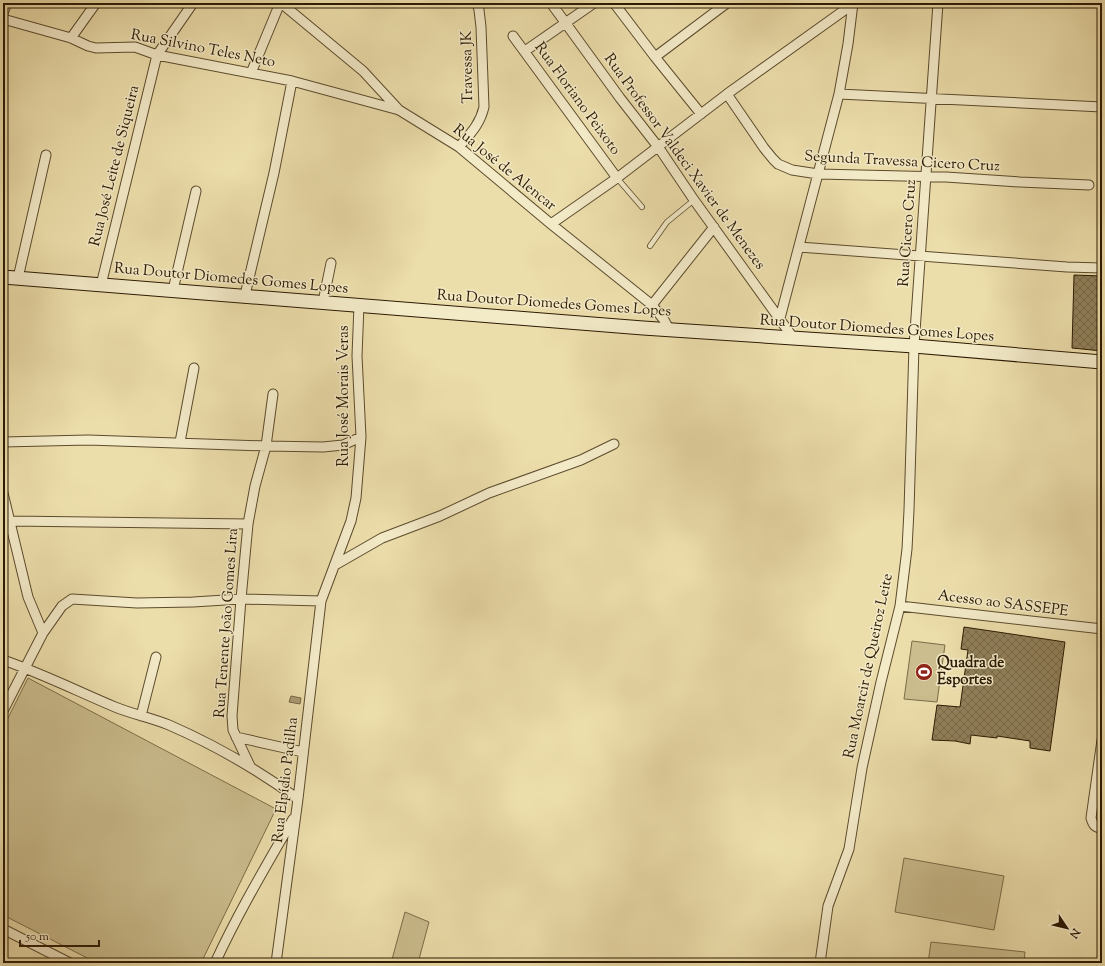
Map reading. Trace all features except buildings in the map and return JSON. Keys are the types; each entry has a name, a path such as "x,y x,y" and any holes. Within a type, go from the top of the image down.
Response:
{"street":[{"path":"3,13 7,3"},
{"path":"71,38 96,3"},
{"path":"157,54 193,3"},
{"path":"251,73 281,3"},
{"name":"Rua José de Alencar","path":"281,3 363,71 399,110 459,147 551,224 652,305 669,329"},
{"name":"Travessa JK","path":"459,147 482,118 484,107 481,27 477,3"},
{"name":"Rua Professor Valdeci Xavier de Menezes","path":"551,3 620,98 659,148 694,200 794,339"},
{"path":"525,51 594,3"},
{"path":"614,3 701,114"},
{"path":"655,57 728,3"},
{"name":"Rua Cicero Cruz","path":"914,346 938,3"},
{"path":"780,318 839,94 848,44 853,4"},
{"path":"551,224 659,148 727,94 853,4"},
{"name":"Rua Silvino Teles Neto","path":"3,18 71,38 96,48 135,47 157,54 292,81 399,110"},
{"name":"Rua Floriano Peixoto","path":"513,36 617,178"},
{"name":"Rua José Leite de Siqueira","path":"101,285 157,54"},
{"path":"245,295 274,173 292,81"},
{"name":"Segunda Travessa Cicero Cruz","path":"727,94 772,159 778,164 792,170 818,174 965,178 1020,182 1089,184"},
{"path":"839,94 1102,106"},
{"path":"18,278 46,155"},
{"path":"173,290 196,191"},
{"path":"652,305 714,228"},
{"path":"799,247 1066,267 1102,268"},
{"path":"323,302 331,263"},
{"name":"Rua Doutor Diomedes Gomes Lopes","path":"3,277 794,339 914,346 1102,362"},
{"name":"Rua José Morais Veras","path":"321,601 351,521 356,498 361,437 357,356 359,305"},
{"name":"Rua Moarcir de Queiroz Leite","path":"820,963 828,906 849,849 862,768 900,606 907,549 914,346"},
{"path":"180,442 194,368"},
{"name":"Rua Tenente João Gomes Lira","path":"273,394 266,446 255,486 248,524 232,716 233,730 250,766 298,799"},
{"path":"3,442 88,440 266,446 334,446 361,437"},
{"path":"335,564 382,538 440,516 489,493 581,460 614,444"},
{"path":"3,493 28,597 43,633"},
{"path":"10,521 248,524"},
{"path":"3,711 43,633 62,606 72,599 137,603 241,599 321,601"},
{"name":"Rua Elpídio Padilha","path":"276,963 304,752 321,601"},
{"name":"Acesso ao SASSEPE","path":"900,606 1102,629"},
{"path":"141,716 156,657"},
{"path":"3,660 25,667 102,702 167,725 195,737 250,766"},
{"path":"236,737 304,752"},
{"path":"1099,828 1092,823 1092,818 1102,740"},
{"path":"215,963 261,874 296,814"},
{"path":"3,929 70,963"}],"lane":[{"path":"617,178 642,207"},
{"path":"650,246 667,222 694,200"}],"shaded area":[{"name":"Quadra de Esportes","path":"912,641 945,645 937,702 904,699"},
{"path":"28,678 276,809 201,963 97,963 3,915 3,728"},
{"path":"904,858 1004,876 994,930 895,912"},
{"path":"405,912 429,922 418,963 391,963"},
{"path":"931,942 1025,952 1024,963 928,963"}],"water":[{"path":"291,696 301,698 300,704 289,702"}],"place":[{"name":"Quadra de Esportes","path":"924,672"}]}
